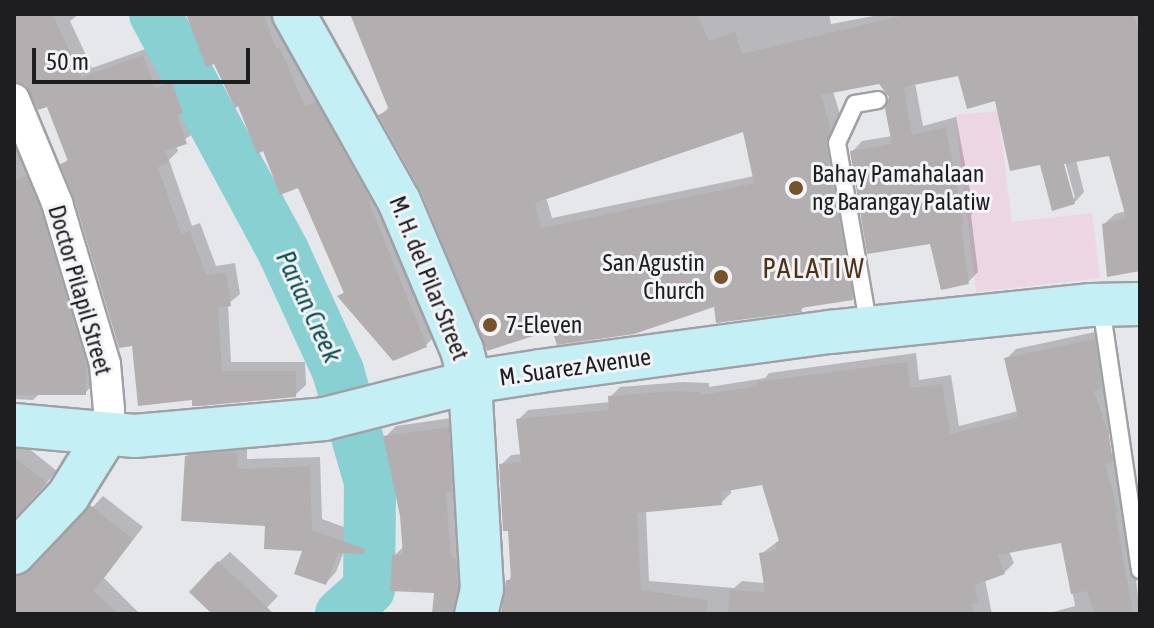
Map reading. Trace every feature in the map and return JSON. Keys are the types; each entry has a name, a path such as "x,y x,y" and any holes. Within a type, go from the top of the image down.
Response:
{"street":[{"name":"M. H. del Pilar Street","path":"294,14 399,201 462,350 470,382 482,589 476,614"},
{"name":"Doctor Pilapil Street","path":"14,99 57,203 105,364 109,410 106,435 68,496 14,553"},
{"name":"M. Suarez Avenue","path":"14,425 106,435 348,414 470,382 869,328 1120,304"}],"lane":[{"path":"869,328 837,143 855,104 878,100"},
{"path":"1120,304 1140,570"}],"shaded area":[{"path":"998,111 1012,222 1092,213 1100,278 976,292 955,115"}],"building":[{"path":"14,14 52,14 82,77 143,55 155,88 172,82 183,113 177,115 187,144 165,151 169,163 158,167 181,234 190,231 206,275 226,273 231,306 218,308 222,371 296,371 296,397 200,406 192,406 192,400 138,406 132,346 119,348 74,198 60,164 68,161 47,107 38,110 26,85 14,81"},
{"path":"186,14 264,14 276,49 280,48 305,106 316,102 371,201 427,347 393,361 337,296 344,293 298,188 280,195 263,151 257,154 238,106 235,108 214,64 206,67"},
{"path":"350,14 697,14 709,41 735,32 742,54 909,14 1134,14 1140,36 1140,271 1107,277 1102,224 1126,218 1109,156 1064,164 1075,204 1052,211 1040,165 1010,171 995,101 967,109 958,76 904,87 912,135 946,127 964,225 961,225 969,284 941,290 930,244 867,254 850,151 892,144 885,109 889,97 879,84 821,95 831,130 826,145 853,300 801,308 802,312 716,323 714,307 634,334 557,345 552,330 487,351 421,192 378,115 389,110","holes":["743,132 754,183 541,228 535,203"]},
{"path":"26,176 40,209 86,364 86,395 14,395 14,181"},
{"path":"1095,339 1102,389 1094,391 1109,435 1113,461 1105,463 1118,512 1115,513 1133,614 1095,614 1087,591 1071,594 1061,543 998,555 1005,574 975,585 978,603 971,604 974,614 728,614 730,590 765,592 759,553 777,550 775,543 779,541 762,485 721,492 722,505 637,513 641,590 708,600 707,614 501,614 506,580 511,580 508,531 503,531 499,464 521,462 516,419 609,410 608,396 673,391 700,392 700,395 758,386 757,382 907,362 910,388 942,384 950,434 1018,417 1004,358"},
{"path":"449,427 452,492 446,493 451,558 456,559 458,587 453,614 432,614 434,593 390,591 392,555 403,555 400,516 383,436"},
{"path":"238,453 237,469 310,466 312,530 365,549 364,554 338,553 326,585 294,574 302,551 264,549 265,526 181,521 185,456"},
{"path":"14,457 47,483 16,516 14,514"},
{"path":"90,505 133,539 94,591 118,614 14,614 14,576 31,570"},
{"path":"218,561 274,614 212,614 189,592"}],"waterway":[{"name":"Parian Creek","path":"155,14 284,253 338,371 370,482 369,589 341,614"}],"place":[{"name":"Bahay Pamahalaan ng Barangay Palatiw","path":"796,188"},
{"name":"San Agustin Church","path":"721,277"},
{"name":"7-Eleven","path":"490,325"}],"district":[{"name":"PALATIW","path":"814,268"}]}
